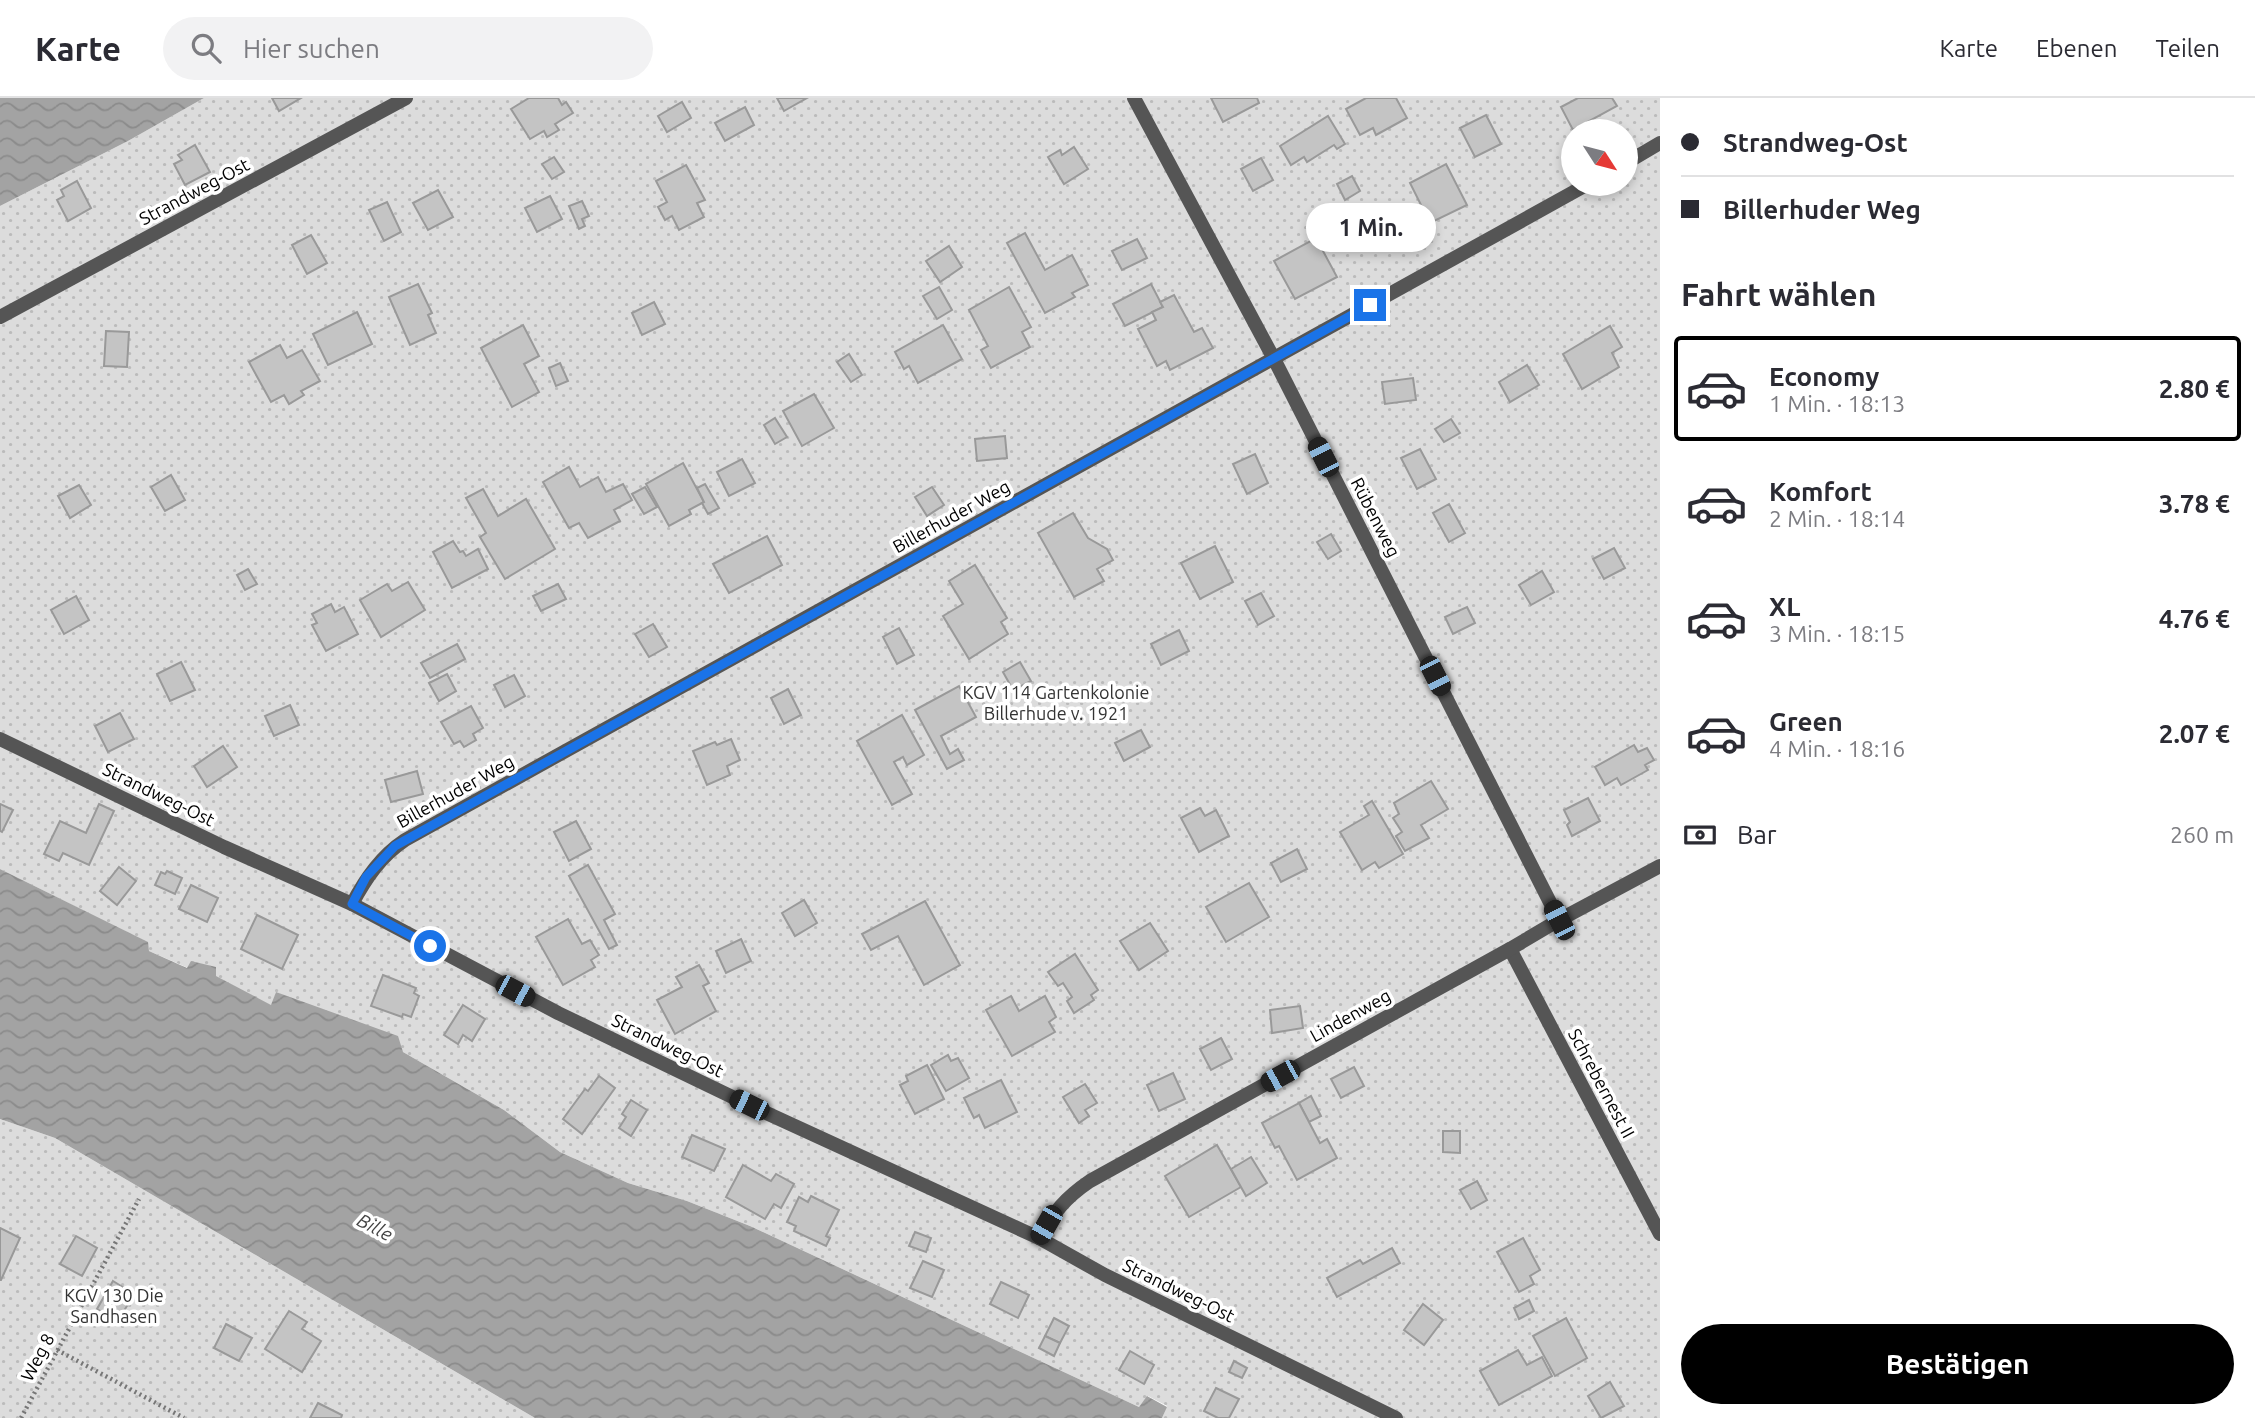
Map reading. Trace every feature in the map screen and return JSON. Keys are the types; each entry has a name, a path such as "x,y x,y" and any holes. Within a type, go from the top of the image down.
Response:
{"lane":[{"name":"Strandweg-Ost","path":"0,317 406,98"},
{"name":"Rübenweg","path":"1134,98 1274,359 1559,920"},
{"path":"1638,156 1660,144"},
{"name":"Billerhuder Weg","path":"352,904 366,877 380,860 405,840 1566,196"},
{"name":"Strandweg-Ost","path":"0,740 352,904 558,1013 749,1105 1039,1238 1105,1275 1396,1418"},
{"name":"Lindenweg","path":"1039,1238 1054,1212 1090,1181 1660,866"},
{"name":"Schrebernest II","path":"1510,950 1660,1234"}],"path":[{"name":"Weg 8","path":"20,1418 139,1199"},
{"path":"57,1350 184,1418"}],"green space":[{"name":"KGV 114 Gartenkolonie Billerhude v. 1921","path":"204,98 1660,98 1660,1418 1162,1418 1167,1406 1148,1396 1139,1407 750,1226 687,1201 628,1183 560,1152 504,1110 403,1052 276,992 272,1006 215,976 216,967 188,968 149,951 147,942 0,869 0,206 128,141"},
{"name":"KGV 130 Die Sandhasen","path":"0,1119 55,1138 535,1418 0,1418"}],"water":[{"path":"0,98 204,98 128,141 0,206"},
{"name":"Bille","path":"0,869 148,942 149,951 187,968 191,961 216,967 216,976 271,1005 276,992 398,1036 403,1052 504,1110 560,1152 628,1183 687,1201 750,1226 1139,1407 1147,1396 1167,1407 1162,1418 535,1418 55,1138 0,1119"}],"building":[{"path":"272,98 301,98 279,111"},
{"path":"529,98 558,98 562,105 566,102 573,113 555,124 559,130 547,137 544,131 530,139 511,109"},
{"path":"777,98 807,98 784,111"},
{"path":"1211,98 1257,98 1259,103 1223,122"},
{"path":"1366,98 1396,98 1407,118 1376,135 1373,128 1360,135 1346,109"},
{"path":"1578,98 1612,98 1617,106 1593,119 1567,119 1561,107"},
{"path":"682,102 691,118 667,132 658,116"},
{"path":"745,107 754,125 725,141 715,123"},
{"path":"1486,115 1501,144 1475,157 1460,128"},
{"path":"1328,116 1345,144 1337,149 1334,145 1307,162 1304,157 1291,165 1280,146"},
{"path":"195,145 210,172 185,185 174,164 182,160 178,155"},
{"path":"1074,147 1088,169 1064,184 1048,157 1060,150 1062,155"},
{"path":"554,157 564,172 552,179 542,164"},
{"path":"1261,158 1273,180 1253,191 1241,169"},
{"path":"1446,164 1467,205 1430,223 1410,183"},
{"path":"686,165 705,200 697,203 704,217 679,230 672,216 665,220 658,207 667,202 656,181"},
{"path":"1352,176 1360,191 1345,200 1337,184"},
{"path":"77,181 91,208 68,221 57,200 64,196 61,190"},
{"path":"438,190 453,217 428,230 413,203"},
{"path":"550,196 562,219 537,232 525,208"},
{"path":"582,201 589,216 582,219 585,226 579,229 569,206"},
{"path":"387,202 401,232 384,241 369,210"},
{"path":"1355,207 1369,229 1349,242 1335,220"},
{"path":"1025,233 1045,270 1072,255 1088,285 1072,293 1075,297 1045,313 1007,243"},
{"path":"311,235 327,263 307,274 292,245"},
{"path":"1316,238 1337,277 1295,299 1274,261"},
{"path":"1137,239 1147,258 1122,270 1112,251"},
{"path":"949,246 962,267 940,282 926,261"},
{"path":"418,284 432,313 428,315 436,333 410,345 389,297"},
{"path":"1151,284 1163,307 1125,326 1113,304"},
{"path":"939,287 952,310 937,319 923,296"},
{"path":"1009,287 1031,327 1022,332 1030,347 991,368 981,350 988,346 969,310"},
{"path":"1174,295 1194,332 1202,328 1213,348 1170,370 1166,361 1157,366 1138,329 1156,320 1152,312 1163,307 1160,302"},
{"path":"654,302 665,324 642,335 632,313"},
{"path":"357,312 372,344 328,365 313,334"},
{"path":"523,325 539,356 524,364 539,392 512,407 481,348"},
{"path":"943,325 962,359 918,383 909,366 904,369 895,352"},
{"path":"1610,326 1622,347 1612,353 1619,367 1582,389 1563,354"},
{"path":"106,331 129,332 127,367 104,366"},
{"path":"280,345 287,358 302,350 320,381 301,391 304,395 289,404 284,395 271,402 249,362"},
{"path":"849,354 862,375 851,382 837,362"},
{"path":"560,363 568,381 556,386 549,368"},
{"path":"1527,365 1539,385 1510,402 1499,382"},
{"path":"1413,378 1416,400 1385,404 1382,382"},
{"path":"814,394 834,428 802,446 783,411"},
{"path":"775,418 787,437 775,444 764,425"},
{"path":"1451,419 1460,433 1444,442 1435,429"},
{"path":"1005,436 1007,458 977,461 975,439"},
{"path":"1420,449 1436,479 1417,489 1401,458"},
{"path":"1255,454 1268,483 1247,494 1233,464"},
{"path":"742,459 755,483 729,496 717,472"},
{"path":"683,463 704,502 689,510 691,514 669,526 646,484"},
{"path":"569,467 580,487 598,477 606,492 623,484 632,500 614,510 620,521 588,538 579,523 569,528 543,482"},
{"path":"171,475 185,500 165,511 151,487"},
{"path":"705,484 719,508 708,514 697,488"},
{"path":"79,485 91,505 70,518 58,496"},
{"path":"645,487 657,507 644,514 632,494"},
{"path":"932,487 944,505 927,516 915,497"},
{"path":"483,489 498,516 526,499 555,549 505,579 480,537 486,533 466,498"},
{"path":"1449,504 1465,533 1449,542 1433,513"},
{"path":"1073,513 1088,538 1107,549 1113,560 1097,569 1104,581 1074,597 1038,533"},
{"path":"1331,534 1341,551 1328,559 1317,542"},
{"path":"767,536 782,565 729,593 713,564"},
{"path":"453,541 466,556 478,549 488,569 452,588 433,552"},
{"path":"1215,546 1233,582 1200,599 1181,563"},
{"path":"1614,548 1625,568 1604,579 1593,559"},
{"path":"975,565 1007,618 1001,622 1008,634 969,659 943,616 963,604 949,581"},
{"path":"248,569 257,584 245,590 237,575"},
{"path":"1542,571 1554,592 1531,605 1519,585"},
{"path":"408,582 425,610 381,637 360,600 387,584 392,591"},
{"path":"558,584 566,599 541,611 533,596"},
{"path":"1261,593 1274,616 1258,625 1245,601"},
{"path":"76,596 89,620 64,634 51,610"},
{"path":"331,604 335,612 344,607 358,634 326,651 312,625 317,623 312,614"},
{"path":"1467,607 1475,623 1453,634 1445,617"},
{"path":"653,624 667,647 649,657 635,634"},
{"path":"899,628 914,655 897,664 883,637"},
{"path":"1179,630 1189,651 1161,665 1151,644"},
{"path":"457,644 465,659 430,678 421,663"},
{"path":"181,662 195,690 170,701 157,674"},
{"path":"1020,662 1031,681 1013,690 1003,672"},
{"path":"447,674 456,691 439,701 429,683"},
{"path":"514,675 525,696 505,707 494,685"},
{"path":"959,686 976,717 941,736 950,754 958,749 964,760 947,769 915,710"},
{"path":"788,689 801,715 784,724 771,698"},
{"path":"290,705 299,725 274,736 265,716"},
{"path":"471,706 483,728 473,734 476,740 464,747 460,741 454,744 441,722"},
{"path":"120,713 134,739 108,752 95,726"},
{"path":"902,715 924,755 907,765 903,757 894,762 912,794 892,805 857,741"},
{"path":"1141,730 1150,747 1124,761 1115,743"},
{"path":"731,739 740,760 727,766 730,775 707,785 693,751"},
{"path":"1634,745 1638,752 1647,748 1654,760 1645,765 1648,770 1621,785 1617,778 1605,785 1595,767"},
{"path":"223,746 237,767 207,787 194,766"},
{"path":"417,771 423,794 391,802 385,780"},
{"path":"1431,781 1448,809 1421,825 1429,838 1405,851 1396,836 1402,832 1393,818 1399,814 1394,803"},
{"path":"1588,798 1600,821 1572,836 1567,825 1570,822 1564,810"},
{"path":"1372,801 1403,854 1379,868 1375,862 1362,870 1340,832 1369,815 1364,806"},
{"path":"0,804 13,810 2,832 0,831"},
{"path":"99,804 114,811 89,865 63,853 59,861 44,854 60,821 86,833"},
{"path":"1200,808 1205,816 1216,810 1229,836 1199,852 1181,818"},
{"path":"576,821 591,849 569,861 554,832"},
{"path":"1297,849 1307,869 1281,882 1271,863"},
{"path":"588,865 615,914 604,920 617,945 609,949 569,876"},
{"path":"119,867 136,881 117,905 100,891"},
{"path":"167,871 182,878 175,894 155,885 161,872 165,874"},
{"path":"1249,883 1269,917 1226,942 1206,907"},
{"path":"191,885 218,898 207,922 179,909"},
{"path":"804,900 817,923 795,936 782,913"},
{"path":"925,901 960,965 924,985 898,936 871,950 862,934"},
{"path":"257,915 298,935 282,969 241,949"},
{"path":"568,919 582,944 590,940 599,955 591,960 595,967 563,985 536,937"},
{"path":"1150,923 1168,951 1139,970 1120,941"},
{"path":"741,939 751,961 726,973 716,951"},
{"path":"1075,954 1098,990 1091,995 1094,1000 1074,1013 1067,1001 1072,997 1063,983 1058,986 1048,972"},
{"path":"699,965 709,983 703,986 716,1011 675,1034 657,1000 682,987 676,977"},
{"path":"383,975 416,988 414,993 419,996 411,1017 403,1014 402,1017 371,1006"},
{"path":"1011,996 1019,1011 1045,996 1056,1017 1049,1022 1055,1032 1012,1056 986,1010"},
{"path":"463,1005 485,1019 472,1041 463,1035 458,1044 444,1035"},
{"path":"1300,1006 1303,1028 1272,1033 1270,1010"},
{"path":"1221,1038 1232,1059 1211,1070 1200,1049"},
{"path":"948,1055 951,1061 958,1058 969,1078 946,1091 931,1065"},
{"path":"927,1065 944,1099 915,1114 900,1085 908,1081 906,1076"},
{"path":"1354,1067 1364,1086 1341,1098 1331,1079"},
{"path":"1173,1073 1185,1099 1159,1111 1147,1085"},
{"path":"599,1076 615,1088 582,1134 563,1119 585,1089 588,1091"},
{"path":"1001,1080 1017,1112 985,1128 979,1115 974,1118 964,1098"},
{"path":"1085,1084 1097,1103 1085,1110 1089,1116 1079,1123 1063,1097"},
{"path":"1311,1096 1321,1116 1309,1122 1299,1103"},
{"path":"631,1100 647,1110 631,1136 619,1128 626,1117 622,1114"},
{"path":"1299,1103 1320,1143 1327,1139 1337,1158 1297,1180 1279,1146 1275,1148 1262,1123"},
{"path":"1443,1131 1460,1131 1460,1153 1443,1152"},
{"path":"692,1135 725,1149 714,1171 682,1157"},
{"path":"1217,1145 1241,1187 1189,1217 1165,1176"},
{"path":"1251,1157 1267,1183 1246,1196 1231,1169"},
{"path":"743,1165 771,1181 776,1174 794,1184 781,1208 774,1204 765,1219 726,1197"},
{"path":"1477,1181 1487,1200 1471,1209 1460,1190"},
{"path":"811,1196 839,1210 826,1236 830,1238 826,1246 794,1231 796,1226 787,1222 799,1197 808,1202"},
{"path":"0,1228 20,1238 1,1280 0,1280"},
{"path":"915,1232 931,1238 926,1252 909,1246"},
{"path":"76,1236 97,1248 82,1276 60,1264"},
{"path":"1523,1238 1540,1270 1530,1276 1534,1284 1519,1292 1497,1252"},
{"path":"1392,1248 1400,1263 1337,1297 1327,1278 1360,1260 1363,1264"},
{"path":"923,1261 944,1270 932,1297 910,1288"},
{"path":"113,1281 134,1294 118,1321 97,1309"},
{"path":"1001,1282 1029,1295 1018,1318 990,1304"},
{"path":"1529,1300 1534,1311 1519,1319 1514,1308"},
{"path":"1423,1304 1443,1320 1424,1345 1404,1330"},
{"path":"289,1311 307,1322 302,1329 321,1341 302,1372 265,1349"},
{"path":"1054,1318 1069,1326 1060,1343 1045,1336"},
{"path":"1566,1318 1587,1358 1555,1376 1533,1336"},
{"path":"226,1324 252,1338 239,1361 214,1348"},
{"path":"1045,1336 1060,1343 1054,1356 1039,1348"},
{"path":"1518,1350 1527,1365 1542,1357 1552,1376 1499,1405 1480,1371"},
{"path":"1130,1351 1154,1365 1144,1384 1119,1370"},
{"path":"1234,1361 1247,1368 1242,1378 1229,1372"},
{"path":"1610,1382 1624,1406 1601,1418 1588,1396"},
{"path":"1216,1388 1239,1399 1229,1418 1218,1418 1204,1411"},
{"path":"318,1403 342,1415 341,1418 310,1418"}],"route":[{"path":"430,946 352,904 366,877 395,846 1370,305"}]}
